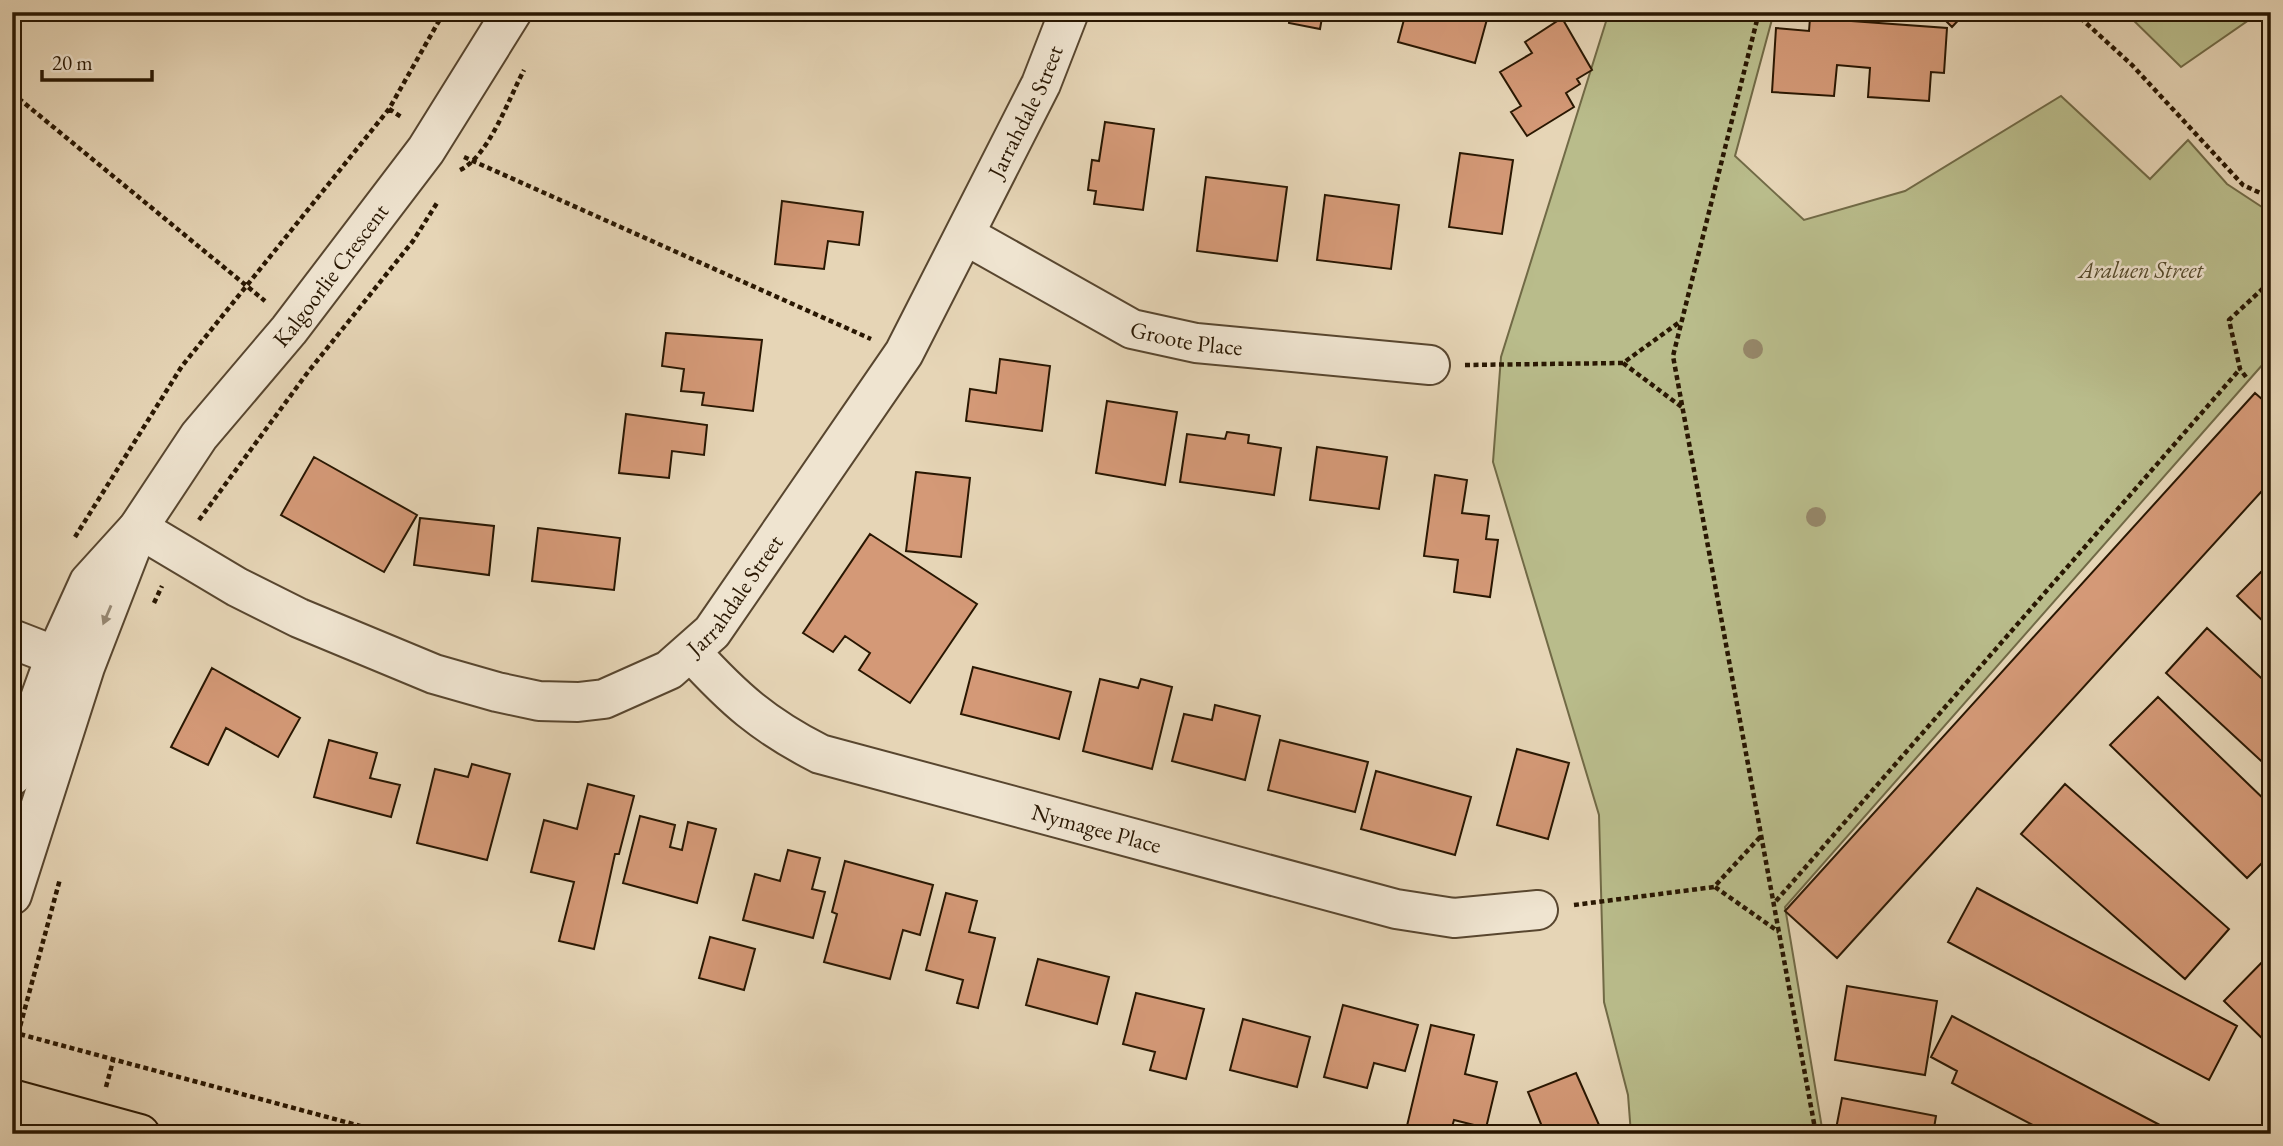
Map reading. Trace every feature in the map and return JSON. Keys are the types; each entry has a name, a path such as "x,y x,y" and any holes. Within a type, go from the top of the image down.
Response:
{"main road":[{"path":"12,1099 140,1134"}],"street":[{"name":"Kalgoorlie Crescent","path":"12,895 89,582 138,528 199,436 289,330 430,144 512,12"},
{"name":"Jarrahdale Street","path":"138,528 237,587 299,618 435,674 507,694 539,701 578,702 604,699 669,670 712,632 904,353 1041,84 1069,12"},
{"name":"Groote Place","path":"965,235 1132,329 1196,343 1430,365"},
{"path":"12,639 70,662"},
{"name":"Nymagee Place","path":"691,652 733,698 765,724 820,754 1396,909 1454,918 1538,910"},
{"name":"Kalgoorlie Crescent","path":"12,776 70,662"}],"path":[{"path":"72,542 182,366 389,109 444,12"},
{"path":"1759,12 1673,356 1816,1134"},
{"path":"2074,12 2132,65 2243,185 2271,198"},
{"path":"457,171 474,163 528,61"},
{"path":"2271,80 2265,91 2271,108"},
{"path":"12,93 247,286"},
{"path":"474,163 904,353"},
{"path":"148,614 211,500 413,241 442,195"},
{"path":"2246,377 2240,369 2229,320 2271,281"},
{"path":"1430,365 1623,363 1682,321"},
{"path":"1623,363 1683,408"},
{"path":"1775,902 2240,369"},
{"path":"1538,910 1714,887 1762,834"},
{"path":"61,874 15,1033 390,1134"},
{"path":"1714,887 1780,932"}],"green space":[{"name":"Araluen Street","path":"1609,12 1774,12 1735,156 1804,220 1905,191 2061,96 2150,179 2188,140 2227,184 2271,213 2271,355 1785,907 1823,1134 1631,1134 1628,1095 1604,1002 1599,815 1493,462 1501,357"},
{"path":"2125,12 2253,12 2256,15 2181,67"}],"building":[{"path":"1290,12 1323,12 1320,29 1289,23"},
{"path":"1406,12 1489,12 1475,63 1398,42"},
{"path":"1937,12 1966,12 1952,27"},
{"path":"1562,18 1592,70 1577,79 1580,84 1566,93 1574,107 1527,136 1511,112 1521,106 1500,72 1532,53 1525,42"},
{"path":"1810,18 1947,28 1944,73 1931,72 1929,101 1868,97 1870,68 1837,65 1834,96 1772,92 1776,28 1809,31"},
{"path":"1105,122 1154,129 1143,210 1094,204 1096,191 1088,190 1092,160 1099,161"},
{"path":"1460,153 1513,160 1502,234 1449,227"},
{"path":"1206,177 1287,187 1277,261 1197,251"},
{"path":"1325,195 1399,205 1391,269 1317,260"},
{"path":"782,201 863,212 859,245 828,241 824,269 775,264"},
{"path":"666,333 762,340 753,411 702,405 704,393 681,391 684,369 662,366"},
{"path":"1000,359 1050,366 1042,431 966,421 970,389 996,393"},
{"path":"2255,393 2271,407 2271,481 1837,958 1785,911"},
{"path":"1107,401 1177,412 1165,485 1096,473"},
{"path":"626,414 707,425 704,455 672,451 669,478 619,473"},
{"path":"1227,432 1249,435 1248,443 1281,448 1274,495 1180,482 1187,434 1225,439"},
{"path":"1317,447 1387,457 1379,509 1310,500"},
{"path":"314,457 417,515 384,572 281,515"},
{"path":"916,472 970,478 961,557 906,551"},
{"path":"1435,475 1467,480 1462,513 1489,516 1486,539 1498,540 1490,597 1454,592 1458,560 1424,556"},
{"path":"420,518 494,526 489,575 414,565"},
{"path":"538,528 620,538 614,590 532,581"},
{"path":"870,534 977,604 910,703 859,670 870,653 845,636 833,652 803,633"},
{"path":"2271,562 2271,629 2237,596"},
{"path":"2207,628 2271,687 2271,770 2166,673"},
{"path":"973,667 1071,692 1059,739 961,714"},
{"path":"212,668 300,718 278,757 226,728 208,765 171,747"},
{"path":"1100,679 1138,688 1141,679 1172,687 1152,769 1083,751"},
{"path":"2158,697 2271,806 2271,854 2247,878 2110,745"},
{"path":"1215,705 1260,716 1245,780 1172,761 1184,714 1212,720"},
{"path":"329,740 377,753 370,778 400,785 391,817 314,797"},
{"path":"1280,740 1368,762 1355,812 1268,790"},
{"path":"1517,749 1569,763 1548,839 1497,825"},
{"path":"472,764 510,774 487,860 417,843 435,769 468,777"},
{"path":"1376,771 1471,797 1455,855 1361,829"},
{"path":"588,784 634,796 619,854 615,854 594,949 559,941 574,882 531,872 544,820 577,829"},
{"path":"2065,784 2229,929 2185,979 2021,834"},
{"path":"640,816 675,825 670,847 682,850 688,822 716,829 697,903 623,883"},
{"path":"788,850 820,858 812,889 825,892 813,938 743,920 755,874 780,881"},
{"path":"845,861 933,885 920,935 903,930 890,979 824,962 837,914 832,912"},
{"path":"1977,888 2237,1026 2209,1080 1948,942"},
{"path":"946,893 977,901 969,932 995,938 978,1008 957,1003 963,980 926,970"},
{"path":"710,937 755,949 744,990 699,978"},
{"path":"2271,953 2271,1047 2224,1001"},
{"path":"1038,959 1109,977 1097,1024 1026,1005"},
{"path":"1847,986 1937,1001 1925,1075 1835,1060"},
{"path":"1136,993 1204,1009 1186,1079 1150,1070 1155,1052 1123,1044"},
{"path":"1343,1005 1418,1025 1405,1071 1374,1063 1367,1088 1324,1077"},
{"path":"1952,1016 2177,1134 2050,1134 1952,1083 1957,1071 1931,1057"},
{"path":"1243,1019 1310,1037 1297,1087 1230,1070"},
{"path":"1431,1025 1474,1035 1465,1074 1497,1082 1486,1128 1454,1120 1450,1134 1422,1134 1406,1130"},
{"path":"1576,1073 1603,1134 1545,1134 1528,1092"},
{"path":"1842,1098 1936,1116 1933,1134 1835,1134"}]}
